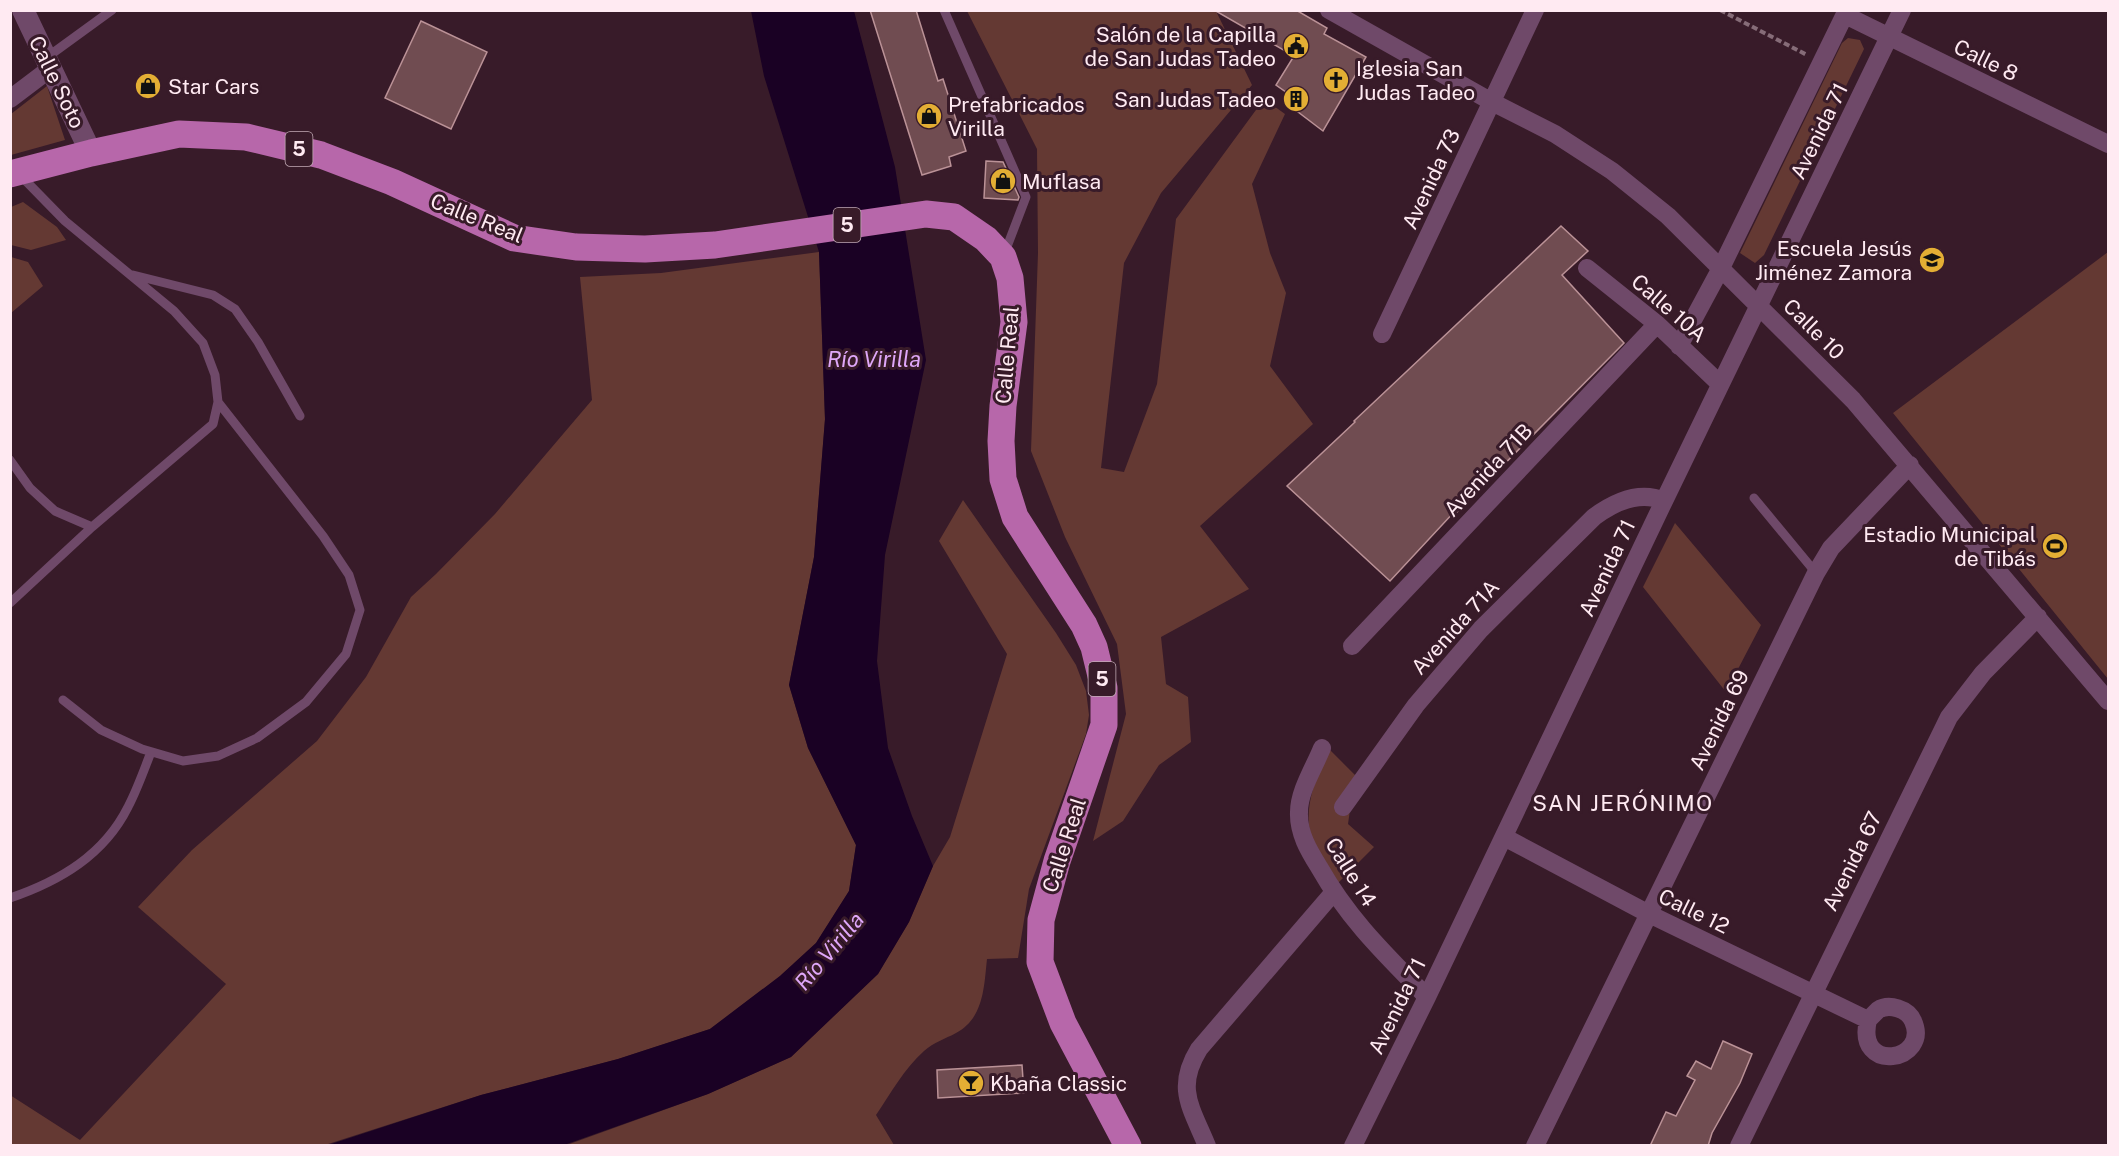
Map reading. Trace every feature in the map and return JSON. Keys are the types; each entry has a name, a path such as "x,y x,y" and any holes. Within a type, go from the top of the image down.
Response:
{"main road":[{"name":"Calle Real","path":"14,173 179,134 246,137 321,154 392,182 514,238 576,247 645,249 715,245 926,214 954,217 986,239 1003,257 1010,278 1014,322 1003,406 1001,441 1003,478 1015,517 1087,632 1094,647 1104,688 1104,725 1057,861 1041,920 1040,962 1064,1023 1127,1145"}],"street":[{"name":"Calle Soto","path":"23,10 91,153"},
{"name":"Calle 10","path":"1329,10 1492,102 1555,134 1612,171 1668,216 1853,400 2109,701"},
{"name":"Avenida 73","path":"1382,334 1535,10"},
{"name":"Avenida 71","path":"1353,1146 1902,10"},
{"name":"Avenida 71","path":"1679,346 1846,13"},
{"name":"Calle 8","path":"1846,13 1889,37 2109,144"},
{"path":"10,99 49,63"},
{"name":"Calle 10A","path":"1587,268 1657,324 1720,384"},
{"name":"Avenida 71B","path":"1352,646 1657,324"},
{"name":"Avenida 69","path":"1535,1146 1816,573 1831,548 1910,465"},
{"name":"Avenida 71A","path":"1343,807 1416,705 1481,629 1594,517 1623,500 1646,497 1664,501"},
{"name":"Avenida 67","path":"1739,1146 1948,717 1983,673 2038,617"},
{"name":"Calle 14","path":"1322,748 1300,799 1300,828 1307,846 1334,893 1361,930 1427,997"},
{"name":"Calle 12","path":"1504,837 1649,914 1868,1020"},
{"path":"1207,1146 1187,1098 1185,1081 1190,1064 1199,1049 1334,893"}],"lane":[{"path":"49,63 112,10"},
{"path":"944,10 1026,197 1003,257"},
{"path":"10,603 92,527 213,424 218,402 215,375 203,342 174,311 65,221 14,173"},
{"path":"131,274 213,295 235,309 258,342 300,416"},
{"path":"63,700 101,730 152,752 183,762 218,756 257,738 306,702 346,654 360,610 349,575 323,536 218,402"},
{"path":"10,460 30,488 55,511 92,527"},
{"path":"1754,498 1816,573"},
{"path":"10,898 37,889 80,865 109,838 128,808 152,752"}],"path":[{"path":"1720,10 1822,63"}],"shaded area":[{"path":"967,11 1216,11 1252,85 1161,193 1124,263 1101,468 1124,472 1157,384 1176,219 1264,99 1285,114 1252,184 1270,253 1286,293 1270,366 1313,424 1200,526 1249,589 1161,637 1166,684 1188,697 1191,742 1159,765 1123,821 1093,841 1126,714 1117,644 1065,537 1031,451 1038,253 1037,149"},
{"path":"1848,38 1860,40 1864,49 1764,255 1755,263 1740,253 1842,43"},
{"path":"47,86 65,140 11,155 11,114"},
{"path":"23,202 57,227 66,240 31,250 11,245 11,207"},
{"path":"819,252 825,419 814,557 789,685 808,748 856,845 849,891 816,943 780,976 710,1029 618,1059 481,1095 325,1145 11,1145 10,1095 80,1140 226,984 138,907 192,850 317,741 366,677 411,597 495,514 592,400 580,277 661,273"},
{"name":"Estadio Municipal de Tibás","path":"2108,252 2108,679 1893,413"},
{"path":"11,257 28,262 43,286 11,313"},
{"path":"963,500 1076,665 1086,691 1089,715 1086,734 1029,889 1018,958 987,959 981,1001 972,1019 956,1033 924,1051 910,1066 876,1115 894,1145 564,1146 708,1094 791,1057 878,974 909,922 933,866 950,837 1007,654 939,541"},
{"path":"1675,523 1761,625 1726,692 1643,587"},
{"path":"1328,748 1355,775 1348,824 1374,847 1337,884 1315,848 1309,819 1312,795"}],"water":[{"name":"Río Virilla","path":"751,11 854,11 895,167 926,360 885,555 877,661 888,748 912,816 933,866 909,922 878,974 791,1057 708,1094 564,1145 325,1146 481,1095 618,1059 710,1029 780,976 816,943 849,891 856,845 808,748 789,685 814,557 825,419 819,252 764,76"}],"building":[{"name":"Prefabricados Virilla","path":"870,10 916,10 938,81 943,79 966,151 949,157 951,166 922,175"},
{"path":"1214,10 1296,10 1327,28 1324,34 1366,57 1323,131 1285,102 1290,95 1276,85 1294,56"},
{"path":"421,21 487,52 451,129 385,98"},
{"name":"Muflasa","path":"986,161 1003,162 1019,197 1018,200 984,198"},
{"path":"1561,226 1588,251 1562,275 1624,343 1456,513 1455,511 1390,581 1287,486"},
{"path":"1723,1041 1752,1054 1740,1083 1712,1133 1708,1146 1650,1146 1666,1112 1676,1116 1695,1080 1687,1076 1696,1061 1711,1069"},
{"path":"1022,1065 1024,1093 938,1098 937,1070"}],"place":[{"name":"Salón de la Capilla de San Judas Tadeo","path":"1296,46"},
{"name":"Iglesia San Judas Tadeo","path":"1336,80"},
{"name":"Star Cars","path":"148,86"},
{"name":"San Judas Tadeo","path":"1296,99"},
{"name":"Prefabricados Virilla","path":"929,116"},
{"name":"Muflasa","path":"1003,181"},
{"name":"Escuela Jesús Jiménez Zamora","path":"1932,260"},
{"name":"Estadio Municipal de Tibás","path":"2055,546"},
{"name":"Kbaña Classic","path":"971,1083"}],"district":[{"name":"SAN JERÓNIMO","path":"1623,803"}]}
